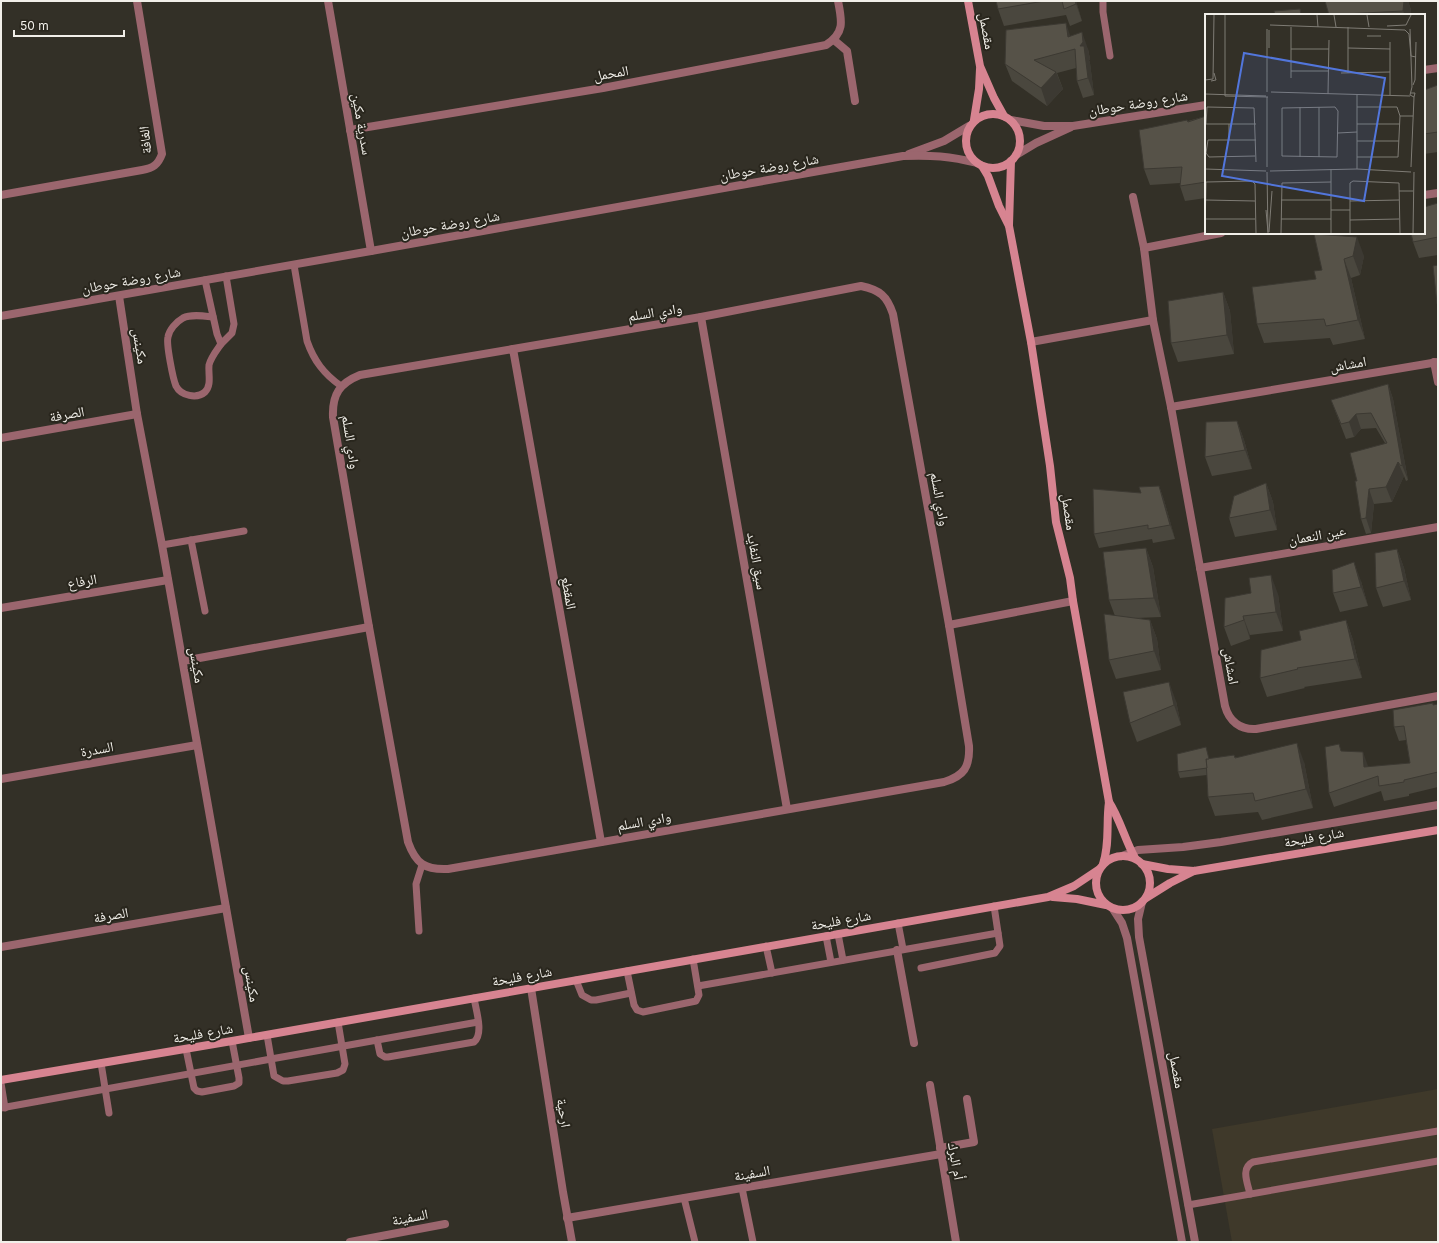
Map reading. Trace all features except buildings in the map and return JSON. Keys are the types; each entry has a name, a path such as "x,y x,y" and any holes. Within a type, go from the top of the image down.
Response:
{"street":[{"name":"الغافة","path":"1,195 142,170 151,168 159,163 162,154 137,1"},
{"name":"سدرية مكين","path":"328,1 372,251"},
{"path":"838,1 842,23 834,40 847,50 855,102"},
{"name":"مقصمل","path":"968,1 980,66 979,89 972,123"},
{"name":"المحمل","path":"350,130 619,85 817,48 834,40"},
{"name":"مقصمل","path":"980,66 994,98 1008,118"},
{"path":"1425,70 1438,68"},
{"name":"شارع روضة حوطان","path":"1008,118 1044,126 1073,126 1205,105"},
{"path":"989,113 1008,118 1016,126 1019,133 1019,148 1014,158 1005,166 997,168 989,168 980,165 971,158 965,142 966,134 972,123 981,116 989,113"},
{"name":"شارع روضة حوطان","path":"903,156 944,141 972,123"},
{"name":"شارع روضة حوطان","path":"1014,158 1036,144 1073,126"},
{"name":"شارع روضة حوطان","path":"1,316 903,156 933,155 980,165"},
{"name":"مقصمل","path":"1014,158 1009,226 1031,342 1051,472 1056,522 1070,578 1109,802 1107,819 1107,847 1101,867"},
{"name":"مقصمل","path":"980,165 988,176 999,206 1009,226"},
{"path":"1425,195 1438,193"},
{"name":"امشاش","path":"1133,197 1144,248 1153,320 1171,407 1225,706 1230,718 1240,727 1250,730 1438,696"},
{"path":"1144,248 1216,234"},
{"name":"وادي السلم","path":"861,286 872,288 882,294 889,303 893,314 950,625 969,746 970,756 967,766 962,774 953,780 944,782 448,869 434,870 422,865 412,855 408,842 333,416 332,405 335,395 341,386 350,379 360,375 701,317 861,286"},
{"name":"مكينس","path":"119,296 138,414 183,661 248,1038"},
{"name":"سيق النفايد","path":"701,317 787,809"},
{"path":"1031,342 1153,320"},
{"name":"المقطع","path":"513,349 601,842"},
{"name":"امشاش","path":"1171,407 1436,362 1438,382"},
{"name":"الصرفة","path":"1,438 138,414"},
{"name":"عين النعمان","path":"1200,568 1438,527"},
{"name":"الرفاع","path":"1,608 168,580"},
{"path":"950,625 1073,601"},
{"path":"183,661 369,627"},
{"name":"السدرة","path":"1,779 197,745"},
{"name":"مقصمل","path":"1109,802 1117,816 1133,855"},
{"path":"1133,855 1147,870 1150,884 1149,891 1144,900 1136,907 1129,910 1121,910 1110,907 1101,900 1097,893 1096,878 1101,867 1108,860 1133,855 1146,849 1183,847 1221,842 1438,805"},
{"name":"شارع فليحة","path":"1142,864 1168,869 1194,871 1438,830"},
{"name":"شارع فليحة","path":"1048,897 1074,886 1101,867"},
{"name":"شارع فليحة","path":"1144,900 1170,883 1194,871"},
{"name":"شارع فليحة","path":"1,1081 1048,897 1077,899 1110,907"},
{"name":"مقصمل","path":"1144,900 1138,919 1139,937 1195,1242"},
{"name":"مقصمل","path":"1110,907 1122,923 1127,938 1182,1242"},
{"name":"الصرفة","path":"1,948 226,908"},
{"path":"900,950 914,1043"},
{"name":"ارحية","path":"531,988 572,1242"},
{"name":"أم البرك","path":"930,1085 956,1242"},
{"name":"السفينة","path":"567,1218 742,1188 941,1151 974,1142 967,1099"},
{"name":"السفينة","path":"350,1242 380,1239 445,1224"}],"lane":[{"path":"1103,1 1110,56"},
{"path":"294,265 307,341 311,352 324,371 341,386"},
{"path":"213,316 183,318 173,327 168,338 168,351 176,386 183,394 195,396 203,394 207,390 210,382 210,365 214,353 232,333 234,324 226,276"},
{"path":"205,280 217,334 221,344"},
{"path":"162,545 244,531"},
{"path":"191,540 205,611"},
{"path":"419,931 416,884 422,865"},
{"path":"921,968 995,954 1000,946 994,906"},
{"path":"898,923 900,950"},
{"path":"698,986 998,933"},
{"path":"838,934 843,960"},
{"path":"826,936 831,962"},
{"path":"766,946 772,972"},
{"path":"627,971 635,1008 640,1012 693,1003 699,998 693,959"},
{"path":"576,980 582,995 591,1000 632,993"},
{"path":"377,1040 380,1054 384,1057 474,1042 479,1036 474,998"},
{"path":"267,1035 274,1076 278,1080 283,1081 302,1079 337,1073 343,1070 345,1064 338,1022"},
{"path":"1,1081 3,1108 478,1022"},
{"path":"186,1049 194,1088 200,1092 237,1085 240,1080 232,1041"},
{"path":"101,1063 109,1114"},
{"path":"1250,1194 1245,1172 1248,1164 1252,1162 1438,1131"},
{"path":"1188,1205 1438,1161"},
{"path":"742,1188 753,1242"},
{"path":"684,1198 695,1242"}],"shaded area":[{"path":"1438,1089 1438,1242 1232,1242 1212,1129"}]}
